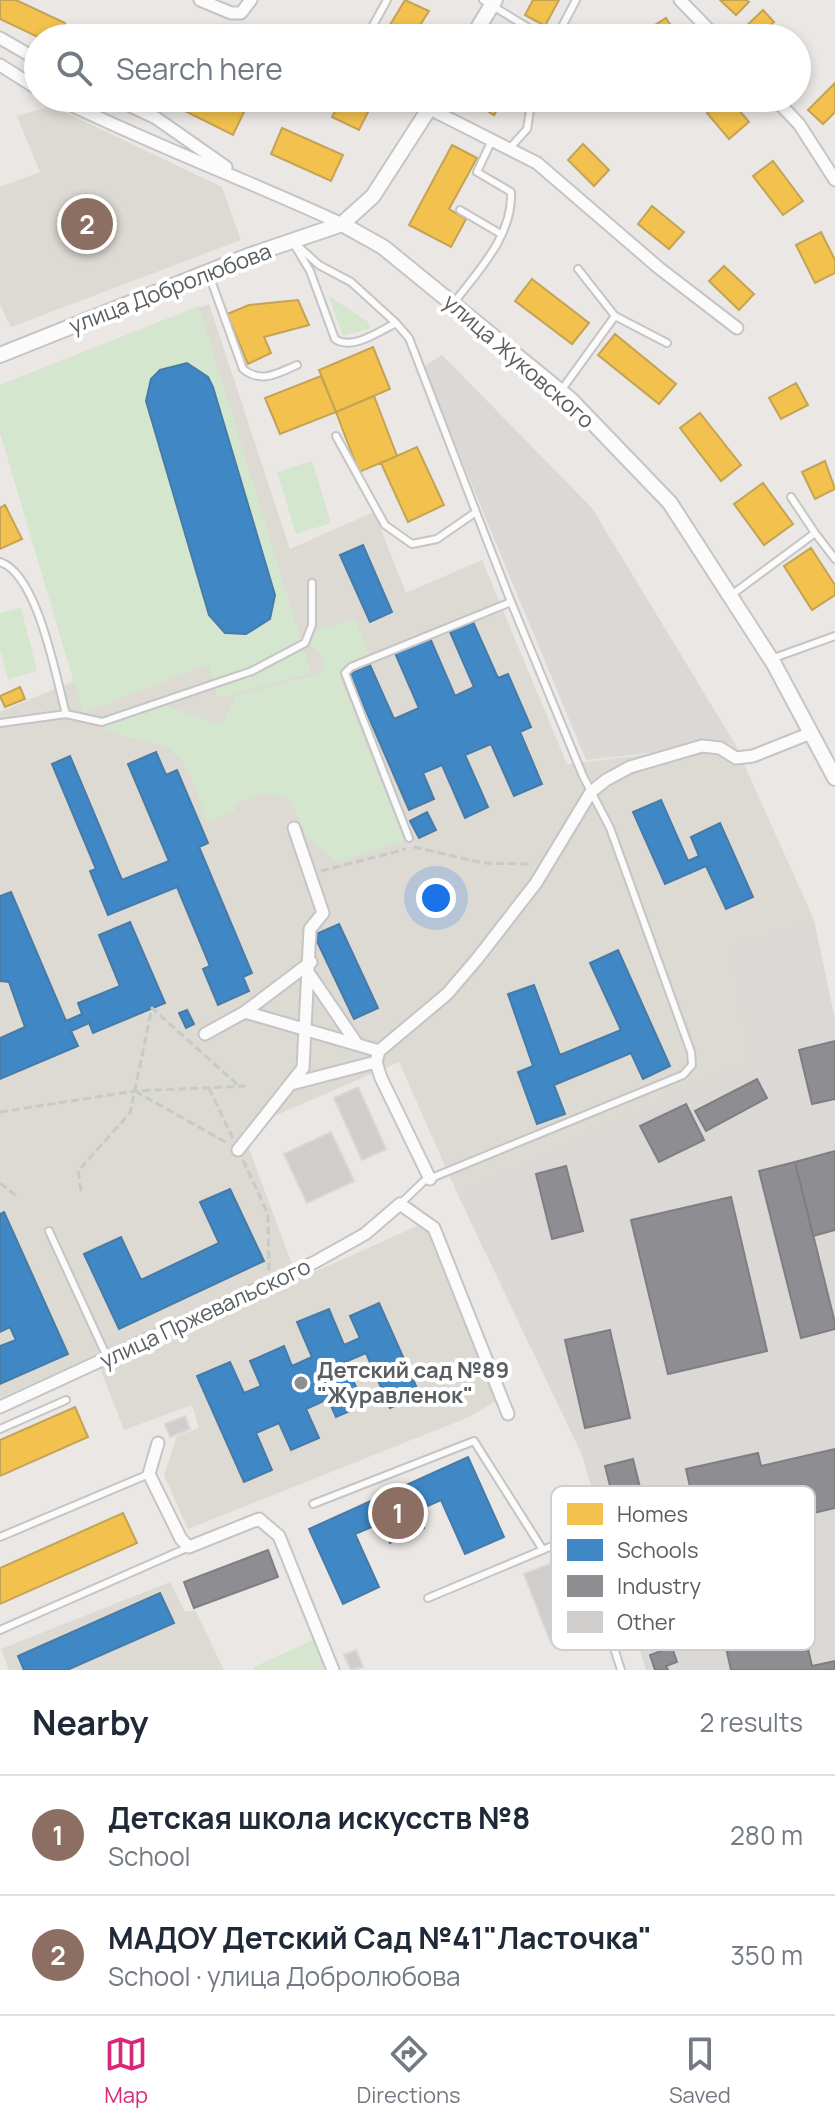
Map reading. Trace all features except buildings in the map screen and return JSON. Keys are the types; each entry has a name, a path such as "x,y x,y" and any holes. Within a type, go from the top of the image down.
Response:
{"street":[{"path":"200,0 231,13 241,13 251,0"},
{"path":"680,0 703,24"},
{"path":"479,24 490,2"},
{"path":"0,38 24,52"},
{"path":"0,65 24,80"},
{"name":"улица Жуковского","path":"86,112 149,143 240,177 342,224 383,247 560,392 670,503 771,659 835,778"},
{"name":"улица Жуковского","path":"143,112 240,177"},
{"path":"342,224 373,196 428,112"},
{"path":"446,112 537,163 659,268 737,328"},
{"path":"787,112 799,124 835,180"},
{"name":"улица Добролюбова","path":"0,355 208,272 342,224"},
{"path":"290,1084 378,1056 447,994 548,865 591,792 630,767 702,746 741,757 811,733"},
{"path":"238,1150 303,1068 311,962 310,929 323,913 312,873 294,828"},
{"path":"205,1034 245,1012 311,962"},
{"path":"310,975 358,1045"},
{"path":"245,1012 358,1045 378,1056 430,1179"},
{"path":"400,1204 434,1228 508,1414"},
{"name":"улица Пржевальского","path":"0,1407 269,1283 365,1234 400,1204"},
{"path":"158,1443 149,1474 181,1539 189,1547 259,1519 268,1524 279,1536 333,1670"}],"lane":[{"path":"374,24 387,0"},
{"path":"563,24 576,0"},
{"path":"490,2 524,24"},
{"path":"509,149 527,129 530,112"},
{"path":"453,304 493,252 512,209 511,192 477,172 492,140"},
{"path":"460,210 501,234"},
{"path":"292,241 310,271 335,339 342,344 351,343 396,323"},
{"path":"292,241 319,265 351,282 409,338 511,602 591,792 610,828 691,1052 692,1065 683,1075 430,1179 400,1204"},
{"path":"578,269 615,316 667,343"},
{"path":"208,272 243,369 252,377 269,377 297,365"},
{"path":"560,392 615,316"},
{"path":"336,436 385,525 412,544 437,539 476,512"},
{"path":"791,497 835,559"},
{"path":"730,596 815,533"},
{"path":"0,562 21,577 37,611 66,714"},
{"path":"0,723 66,714 102,722 252,671 305,643 312,625 312,583"},
{"path":"409,838 345,673 351,667 511,602"},
{"path":"771,659 835,636"},
{"path":"49,1231 107,1357"},
{"path":"0,1429 66,1400"},
{"path":"313,1504 474,1441 543,1550"},
{"path":"0,1537 149,1474"},
{"path":"0,1630 189,1547"},
{"path":"428,1598 551,1547"},
{"path":"615,1650 621,1670"}],"path":[{"path":"312,873 417,846 483,863 548,865"},
{"path":"81,1191 78,1171 130,1113 152,1008 240,1087"},
{"path":"0,1112 135,1091 246,1086"},
{"path":"209,1088 268,1214 269,1283"},
{"path":"135,1091 238,1150"},
{"path":"0,1183 19,1198"}],"shaded area":[{"path":"31,112 65,112 222,187 241,240 11,327 0,305 0,187 40,172 17,116"},
{"path":"209,304 290,549 374,512 406,593 482,560 567,764 735,744 814,920 729,944 752,1060 457,1193 399,1062 242,1130 293,1267 0,1398 0,712 74,681 0,432 0,385"},
{"path":"442,355 592,508 735,744 586,760 423,367"},
{"path":"814,920 835,1020 835,1670 646,1670 640,1650 815,1650 815,1486 591,1486 582,1455 457,1193 751,1060 729,944"},
{"name":"Детский сад №89 \"Журавленок\"","path":"426,1222 503,1397 469,1417 188,1529 164,1475 177,1436 199,1428 192,1405 124,1430 100,1368"},
{"path":"170,1582 185,1612 195,1610 224,1670 9,1670 1,1649"}],"green space":[{"path":"329,296 368,322 371,328 343,336"},
{"path":"199,306 311,673 218,698 208,664 83,713 0,432 0,385"},
{"path":"312,461 331,523 296,534 277,472"},
{"path":"21,608 37,671 8,679 0,649 0,613"},
{"path":"355,618 369,654 344,666 340,679 404,840 337,862 308,838 289,799 267,793 234,803 235,811 208,822 188,771 172,750 102,727 164,705 221,725 236,695 318,674 325,662 323,655 311,646 316,631"},
{"path":"313,1640 325,1670 255,1670 254,1667"}],"place":[{"name":"МАДОУ Детский Сад №41\"Ласточка\"","path":"87,224"},
{"name":"Детский сад №89 \"Журавленок\"","path":"301,1383"},
{"name":"Детская школа искусств №8","path":"398,1513"}]}
